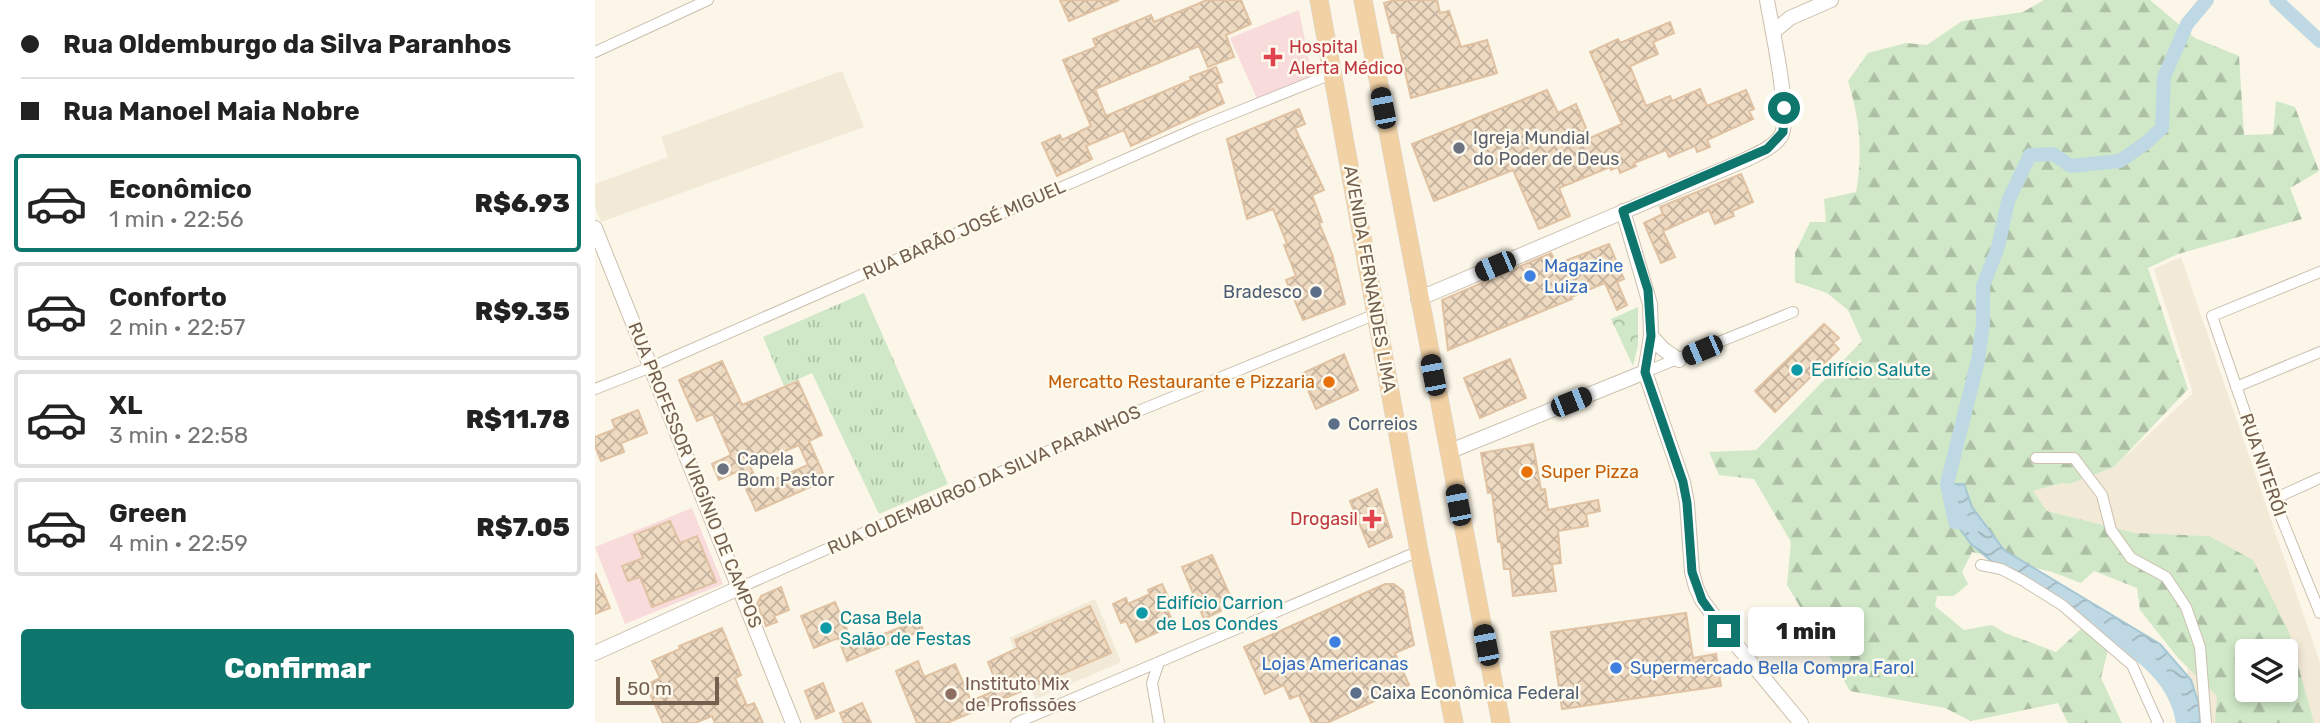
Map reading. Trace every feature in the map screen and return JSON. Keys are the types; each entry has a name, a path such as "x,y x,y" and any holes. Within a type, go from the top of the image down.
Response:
{"highway":[{"name":"AVENIDA FERNANDES LIMA","path":"1319,0 1419,551 1454,723"},
{"path":"1363,0 1501,723"}],"street":[{"path":"595,52 708,0"},
{"path":"1773,32 1790,18 1831,0"},
{"path":"1418,299 1767,149 1783,132 1784,108 1768,7"},
{"path":"1768,7 1790,18"},
{"name":"RUA BARÃO JOSÉ MIGUEL","path":"595,389 1185,134 1334,73"},
{"path":"1623,211 1648,290 1651,336 1645,372 1683,482 1692,572 1696,587 1724,631 1801,723"},
{"name":"RUA PROFESSOR VIRGÍNIO DE CAMPOS","path":"595,228 741,587 793,723"},
{"name":"RUA NITERÓI","path":"2320,272 2212,316 2274,499 2320,613"},
{"path":"1448,452 1793,312"},
{"name":"RUA OLDEMBURGO DA SILVA PARANHOS","path":"595,653 1141,410 1376,314"},
{"path":"1651,336 1679,360"},
{"path":"2236,387 2320,352"},
{"path":"2036,458 2074,458 2102,495 2111,530 2131,558 2166,577 2186,607 2200,647 2206,723"},
{"path":"2274,499 2320,478"},
{"path":"1016,723 1419,551"},
{"path":"1981,565 2001,569 2062,605 2132,665 2158,723"},
{"path":"1159,662 1152,682 1159,723"},
{"path":"1131,673 1152,682"}],"shaded area":[{"name":"Hospital Alerta Médico","path":"1299,10 1312,77 1258,101 1230,38"},
{"path":"842,71 864,127 601,222 595,206 595,184 668,157 661,137"},
{"path":"2181,257 2320,663 2320,723 2179,723 2209,536 2135,533 2047,511 2033,491 2062,483 2071,484 2114,467 2193,393 2154,269"},
{"path":"692,508 723,584 625,624 595,547"},
{"path":"1095,599 1121,662 1036,699 1009,638"}],"green space":[{"path":"2044,0 2150,0 2195,38 2239,56 2244,135 2273,134 2276,101 2295,107 2319,171 2290,188 2302,219 2178,254 2148,268 2188,389 2114,467 2070,484 2062,483 2033,491 2047,511 2135,533 2209,536 2253,560 2291,639 2235,639 2235,702 2298,702 2298,665 2314,723 2215,723 2217,696 2178,658 2140,610 2137,588 2094,571 2081,583 2052,572 1972,552 1962,572 1968,584 1954,596 1937,596 1935,606 1964,630 1992,625 2005,633 2056,652 2082,628 2108,650 2101,678 2122,723 2068,723 2058,703 1971,721 1945,708 1850,691 1787,585 1791,542 1754,479 1719,475 1709,452 1756,450 1862,341 1848,310 1827,293 1795,282 1795,253 1810,222 1826,222 1824,199 1856,192 1859,136 1848,81 1868,53 1906,43 1927,45 1962,21 2023,12"},
{"path":"864,293 948,484 879,514 812,373 784,386 763,337"},
{"path":"1638,307 1638,346 1633,366 1611,319"}],"water":[{"path":"1947,484 1964,484 1972,507 2004,550 2160,644 2191,680 2199,705 2200,723 2179,723 2180,707 2172,689 2156,670 2133,651 2077,612 2001,569 1971,544 1955,522"}],"building":[{"path":"1060,0 1119,0 1069,21"},
{"path":"1207,0 1241,0 1251,24 1226,35 1234,57 1208,67 1199,46 1095,89 1106,116 1216,67 1222,82 1216,84 1224,103 1131,146 1124,130 1086,146 1092,159 1057,176 1042,143 1060,135 1062,140 1091,126 1063,60 1096,47 1093,39 1151,15 1154,22"},
{"path":"1395,0 1437,0 1440,13 1449,11 1461,47 1487,40 1497,73 1411,98 1396,32 1392,33 1384,3"},
{"path":"1670,22 1674,33 1653,42 1658,54 1630,66 1646,106 1670,96 1672,101 1700,89 1707,106 1746,90 1754,109 1749,111 1753,119 1707,140 1710,147 1697,152 1695,146 1669,157 1666,150 1634,163 1636,166 1620,173 1618,167 1611,170 1610,167 1559,188 1570,216 1539,229 1513,170 1434,201 1412,144 1547,90 1558,113 1576,104 1590,138 1622,124 1590,52 1618,39 1620,43"},
{"path":"1299,109 1305,124 1295,128 1324,190 1312,195 1345,304 1303,320 1286,280 1296,276 1273,209 1247,219 1227,139"},
{"path":"1741,174 1753,202 1732,211 1734,216 1715,224 1709,210 1663,231 1675,257 1661,263 1644,223 1663,214 1660,207"},
{"name":"Magazine Luiza","path":"1609,244 1624,279 1617,282 1627,305 1617,310 1605,283 1448,350 1442,300 1551,253 1557,264"},
{"name":"Edifício Salute","path":"1824,324 1839,338 1833,343 1839,349 1775,412 1755,391"},
{"name":"Mercatto Restaurante e Pizzaria","path":"1344,354 1358,390 1316,409 1301,374"},
{"path":"1510,359 1526,398 1480,418 1464,378"},
{"path":"722,361 742,405 798,381 822,435 809,441 826,480 756,511 738,471 719,480 712,464 731,455 713,414 697,421 679,380","holes":["799,445 808,465 759,486 750,466"]},
{"path":"638,410 647,433 621,443 624,452 601,461 595,446 595,437 615,429 612,420"},
{"path":"1533,444 1541,490 1545,489 1548,510 1598,500 1600,511 1586,514 1588,526 1558,531 1561,563 1552,564 1556,591 1513,596 1510,569 1504,569 1492,492 1488,493 1481,453"},
{"name":"Drogasil","path":"1377,489 1392,537 1369,547 1350,501"},
{"path":"670,521 680,543 697,536 716,582 652,607 640,577 628,581 622,566 643,558 634,535"},
{"path":"1212,555 1231,598 1218,603 1221,611 1204,619 1182,567"},
{"path":"595,573 610,608 595,614"},
{"name":"Edifício Carrion de Los Condes","path":"1162,584 1170,601 1165,604 1174,625 1136,642 1126,621 1121,623 1113,604 1126,598 1128,604 1150,594 1148,590"},
{"name":"Lojas Americanas","path":"1385,584 1394,584 1403,591 1414,645 1395,653 1409,685 1327,723 1312,723 1299,695 1290,699 1284,685 1265,694 1244,647"},
{"path":"781,587 789,610 774,616 777,622 766,626 757,604 761,596"},
{"path":"835,602 854,646 919,620 923,630 847,661 838,638 814,648 801,616"},
{"path":"1090,606 1111,653 947,723 917,723 896,671 918,661 924,677 955,664 971,701 999,689 988,662 1018,648 1015,640"},
{"path":"1686,613 1693,658 1716,654 1721,686 1562,709 1551,632"},
{"path":"722,628 741,675 735,678 747,706 754,703 763,723 715,723 712,716 695,723 663,723 646,685 660,678 652,661"},
{"path":"823,683 834,711 816,719 805,691"},
{"path":"862,703 871,723 844,723 840,713"}],"waterway":[{"path":"1973,527 1969,523 1955,522 1947,484 1978,360 1983,324 1983,286 1998,247 2008,201 2030,155 2053,154 2071,166 2120,161 2162,128 2164,77 2187,24 2207,0"},
{"path":"2276,0 2320,41"},
{"path":"2079,617 2129,647 2158,672 2170,687 2183,723"}],"place":[{"name":"Hospital Alerta Médico","path":"1273,57"},
{"name":"Igreja Mundial do Poder de Deus","path":"1459,148"},
{"name":"Magazine Luiza","path":"1530,276"},
{"name":"Bradesco","path":"1316,292"},
{"name":"Edifício Salute","path":"1797,370"},
{"name":"Mercatto Restaurante e Pizzaria","path":"1329,382"},
{"name":"Correios","path":"1334,424"},
{"name":"Capela Bom Pastor","path":"723,469"},
{"name":"Super Pizza","path":"1527,472"},
{"name":"Drogasil","path":"1372,519"},
{"name":"Edifício Carrion de Los Condes","path":"1142,613"},
{"name":"Casa Bela Salão de Festas","path":"826,628"},
{"name":"Lojas Americanas","path":"1335,642"},
{"name":"Supermercado Bella Compra Farol","path":"1616,668"},
{"name":"Caixa Econômica Federal","path":"1356,693"},
{"name":"Instituto Mix de Profissões","path":"951,694"}],"route":[{"path":"1724,631 1702,600 1692,572 1683,482 1645,372 1651,336 1648,290 1623,211 1767,149 1783,132 1784,108"}]}
